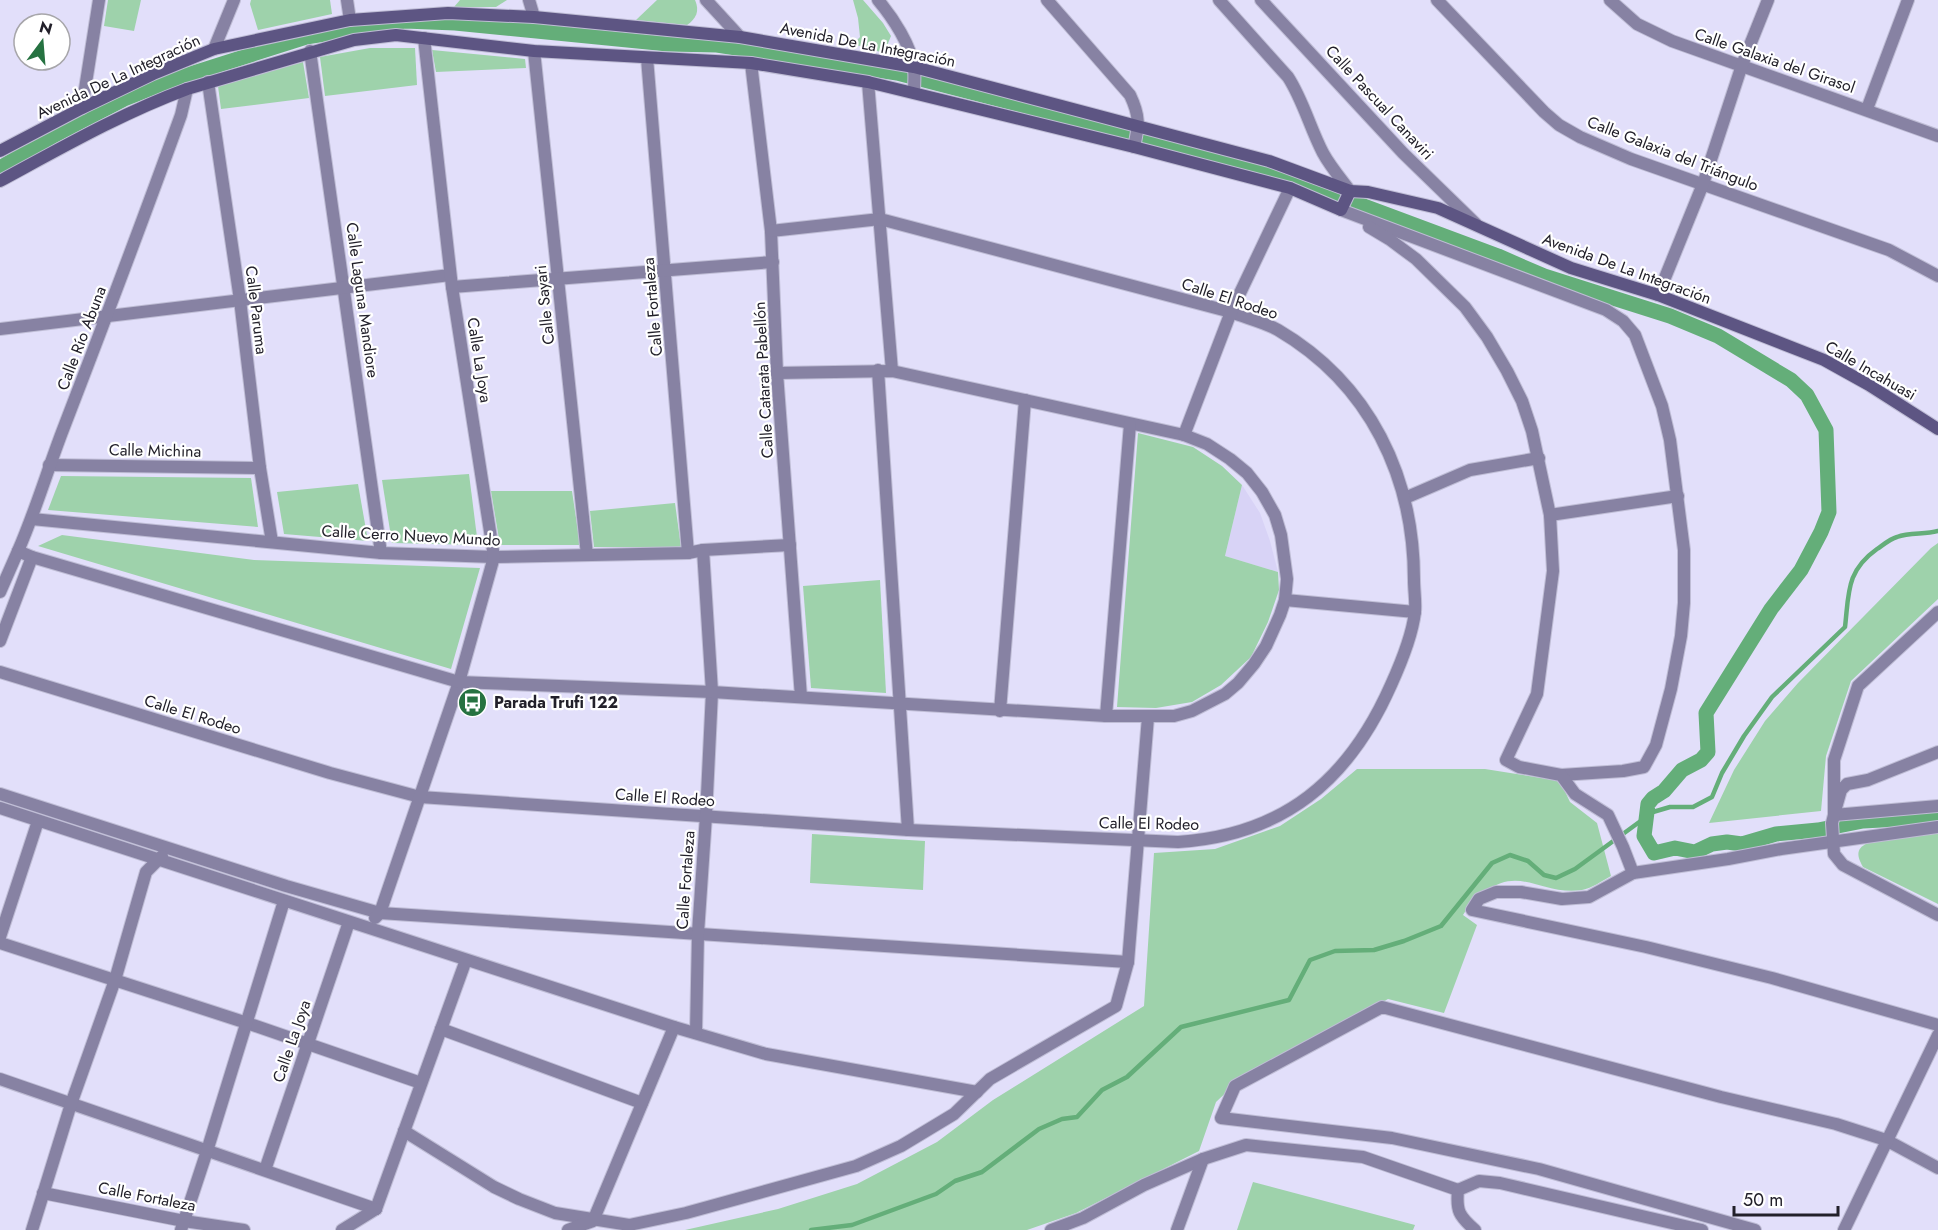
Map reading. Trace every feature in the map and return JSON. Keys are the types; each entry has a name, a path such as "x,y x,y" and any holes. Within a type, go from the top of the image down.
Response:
{"main road":[{"name":"Avenida De La Integración","path":"0,151 153,74 214,49 350,20 448,13 534,17 740,37 914,67 1269,161 1350,191 1368,192 1438,208 1571,268 1658,295 1785,344"},
{"path":"0,182 78,139 165,97 310,51 354,40 396,35 534,51 751,63 868,82 1290,188 1341,210 1350,191"},
{"name":"Calle Incahuasi","path":"1785,344 1824,360 1851,375 1938,429"}],"street":[{"path":"82,108 99,0"},
{"path":"214,49 234,0"},
{"path":"347,0 350,20"},
{"path":"529,0 534,17"},
{"path":"706,0 740,37"},
{"path":"878,0 893,18 914,67 914,92"},
{"path":"1047,0 1130,95 1137,110 1139,125 1134,147"},
{"path":"1220,0 1297,90 1324,155 1350,191"},
{"name":"Calle Pascual Canaviri","path":"1261,0 1403,153 1477,225"},
{"name":"Calle Galaxia del Triángulo","path":"1437,0 1559,125 1631,159 1889,250 1938,276"},
{"name":"Calle Galaxia del Girasol","path":"1610,0 1637,24 1654,34 1938,136"},
{"path":"1658,295 1702,184 1742,65 1768,0"},
{"path":"1867,110 1908,0"},
{"name":"Calle La Joya","path":"380,914 459,682 494,557 451,280 424,38"},
{"name":"Calle Laguna Mandiore","path":"310,51 381,553"},
{"name":"Calle Sayari","path":"534,51 587,555"},
{"name":"Calle Fortaleza","path":"647,58 688,553"},
{"name":"Calle Catarata Pabellón","path":"751,63 771,231 777,373 801,697"},
{"name":"Calle Paruma","path":"208,82 272,542"},
{"path":"868,82 892,371"},
{"name":"Calle Río Abuna","path":"1,593 32,519 50,465 107,316 181,115 187,89"},
{"path":"1184,435 1232,312 1290,188"},
{"path":"1341,210 1605,310 1623,321 1635,336 1662,406 1670,440 1684,550 1684,603 1681,636 1671,688 1656,745 1644,767 1623,771 1561,775 1519,767 1506,760 1537,694 1553,571 1550,515 1539,458 1522,401 1487,337 1465,307 1416,259 1389,239 1341,210"},
{"name":"Calle El Rodeo","path":"0,672 330,773 420,797 908,830 1178,842 1205,841 1239,833 1273,820 1328,781 1368,730 1396,673 1415,612 1414,556 1405,498 1393,462 1376,428 1353,394 1318,359 1277,329 1232,312 880,219 771,231"},
{"path":"0,329 345,288 451,280 558,278 773,262"},
{"path":"878,370 908,830"},
{"path":"18,551 459,682 899,702 1000,711 1106,716 1174,716 1208,704 1238,683 1266,646 1285,600 1287,579 1281,535 1275,515 1262,492 1247,473 1207,444 1184,435 892,371 777,373"},
{"path":"1000,711 1025,400"},
{"path":"1106,716 1130,424"},
{"path":"1405,498 1470,470 1539,458"},
{"name":"Calle Michina","path":"50,465 260,468"},
{"path":"1550,515 1678,496"},
{"name":"Calle Cerro Nuevo Mundo","path":"32,519 381,553 494,557 688,553 703,550 790,545"},
{"name":"Calle Fortaleza","path":"696,1033 698,933 712,692 703,550"},
{"path":"0,641 32,557"},
{"path":"1285,600 1415,612"},
{"path":"1938,612 1858,686 1834,760 1833,828 1834,854 1843,865 1938,915"},
{"path":"404,1131 494,1187 555,1213 628,1225 686,1214 856,1166 902,1146 954,1114 990,1079 1116,1006 1128,962 1148,717"},
{"path":"1833,828 1841,790 1847,784 1868,780 1938,752"},
{"path":"1561,775 1575,794 1608,815 1633,873"},
{"path":"0,794 380,914 1128,962"},
{"path":"1938,806 1633,873 1589,897 1562,899 1521,892 1496,892 1479,899 1472,910 1646,947 1772,978 1938,1025"},
{"path":"0,808 674,1027 766,1054 977,1092"},
{"path":"0,937 39,821"},
{"path":"1833,828 1938,827"},
{"path":"32,1230 71,1104 115,980 146,872 173,848"},
{"path":"183,1226 284,901"},
{"path":"366,927 380,914"},
{"name":"Calle La Joya","path":"265,1170 349,922"},
{"path":"0,943 247,1023 421,1083"},
{"path":"342,1230 376,1209 466,960"},
{"path":"1755,1230 1539,1169 1392,1138 1221,1118 1235,1086 1382,1007 1721,1097 1836,1124 1886,1140 1938,1168"},
{"path":"568,1230 593,1221 674,1027"},
{"path":"441,1029 642,1103"},
{"path":"1844,1230 1938,1035"},
{"path":"0,1079 376,1209"},
{"path":"1051,1230 1083,1218 1144,1185 1203,1159 1246,1145 1363,1157 1458,1190 1479,1181 1500,1183 1697,1229"},
{"path":"1177,1230 1203,1159"},
{"path":"1458,1190 1459,1215 1475,1230"},
{"name":"Calle Fortaleza","path":"43,1192 183,1226 244,1230"}],"shaded area":[{"path":"1242,485 1260,513 1278,572 1225,556"}],"green space":[{"path":"108,0 141,0 134,31 104,26"},
{"path":"251,0 330,0 332,14 258,30 250,4"},
{"path":"460,0 507,0 496,7 454,7"},
{"path":"657,0 695,0 696,14 687,25 636,20"},
{"path":"853,0 863,0 891,36 884,53 853,44 860,37"},
{"path":"370,48 415,48 417,85 325,96 320,57"},
{"path":"432,50 525,59 526,68 436,72"},
{"path":"303,62 309,98 221,109 218,86"},
{"path":"1138,433 1193,447 1222,466 1242,485 1225,556 1278,572 1279,590 1268,622 1251,657 1221,685 1192,702 1156,708 1117,707"},
{"path":"469,474 478,545 392,543 382,480"},
{"path":"61,476 251,478 258,527 48,510"},
{"path":"358,484 368,541 284,534 277,492"},
{"path":"491,491 572,491 580,545 500,545"},
{"path":"675,503 681,547 594,547 590,511"},
{"path":"62,535 254,560 480,568 451,669 38,546"},
{"path":"1938,543 1938,599 1851,681 1826,756 1821,811 1709,823 1734,770 1765,721 1798,683"},
{"path":"880,580 886,693 811,688 803,586"},
{"path":"1357,769 1485,769 1560,781 1570,802 1597,823 1611,876 1582,890 1568,891 1521,881 1509,881 1498,884 1485,892 1463,915 1477,925 1444,1013 1388,999 1233,1086 1216,1102 1199,1151 1076,1213 1027,1230 685,1230 778,1209 857,1184 937,1142 993,1100 1144,1006 1154,853 1215,849 1280,826 1321,799"},
{"path":"1938,833 1938,904 1863,867 1859,858 1860,848 1872,841"},
{"path":"812,834 925,841 923,890 810,883"},
{"path":"1253,1182 1415,1225 1413,1230 1237,1230"}],"waterway":[{"path":"0,168 53,136 124,99 175,79 306,37 405,21 455,23 668,44 717,45 897,73 1165,142 1278,174 1498,256 1544,276 1670,316 1718,336 1791,380 1807,395 1826,430 1829,512 1801,570 1771,609 1706,713 1708,752 1701,760 1682,770 1664,791 1648,804 1644,836 1654,853 1675,848 1695,852 1712,844 1727,842 1742,844 1776,834 1818,830 1863,821 1938,817"},
{"path":"811,1230 852,1225 936,1194 955,1181 982,1172 1039,1129 1062,1119 1077,1117 1102,1090 1127,1077 1181,1027 1289,1000 1310,960 1335,951 1374,950 1441,926 1492,863 1510,855 1528,861 1544,875 1556,878 1575,869 1653,812 1670,807 1693,807 1712,797 1722,773 1744,736 1772,697 1845,627 1851,584 1859,566 1867,557 1894,538 1938,531"}],"place":[{"name":"Parada Trufi 122","path":"473,702"}]}
